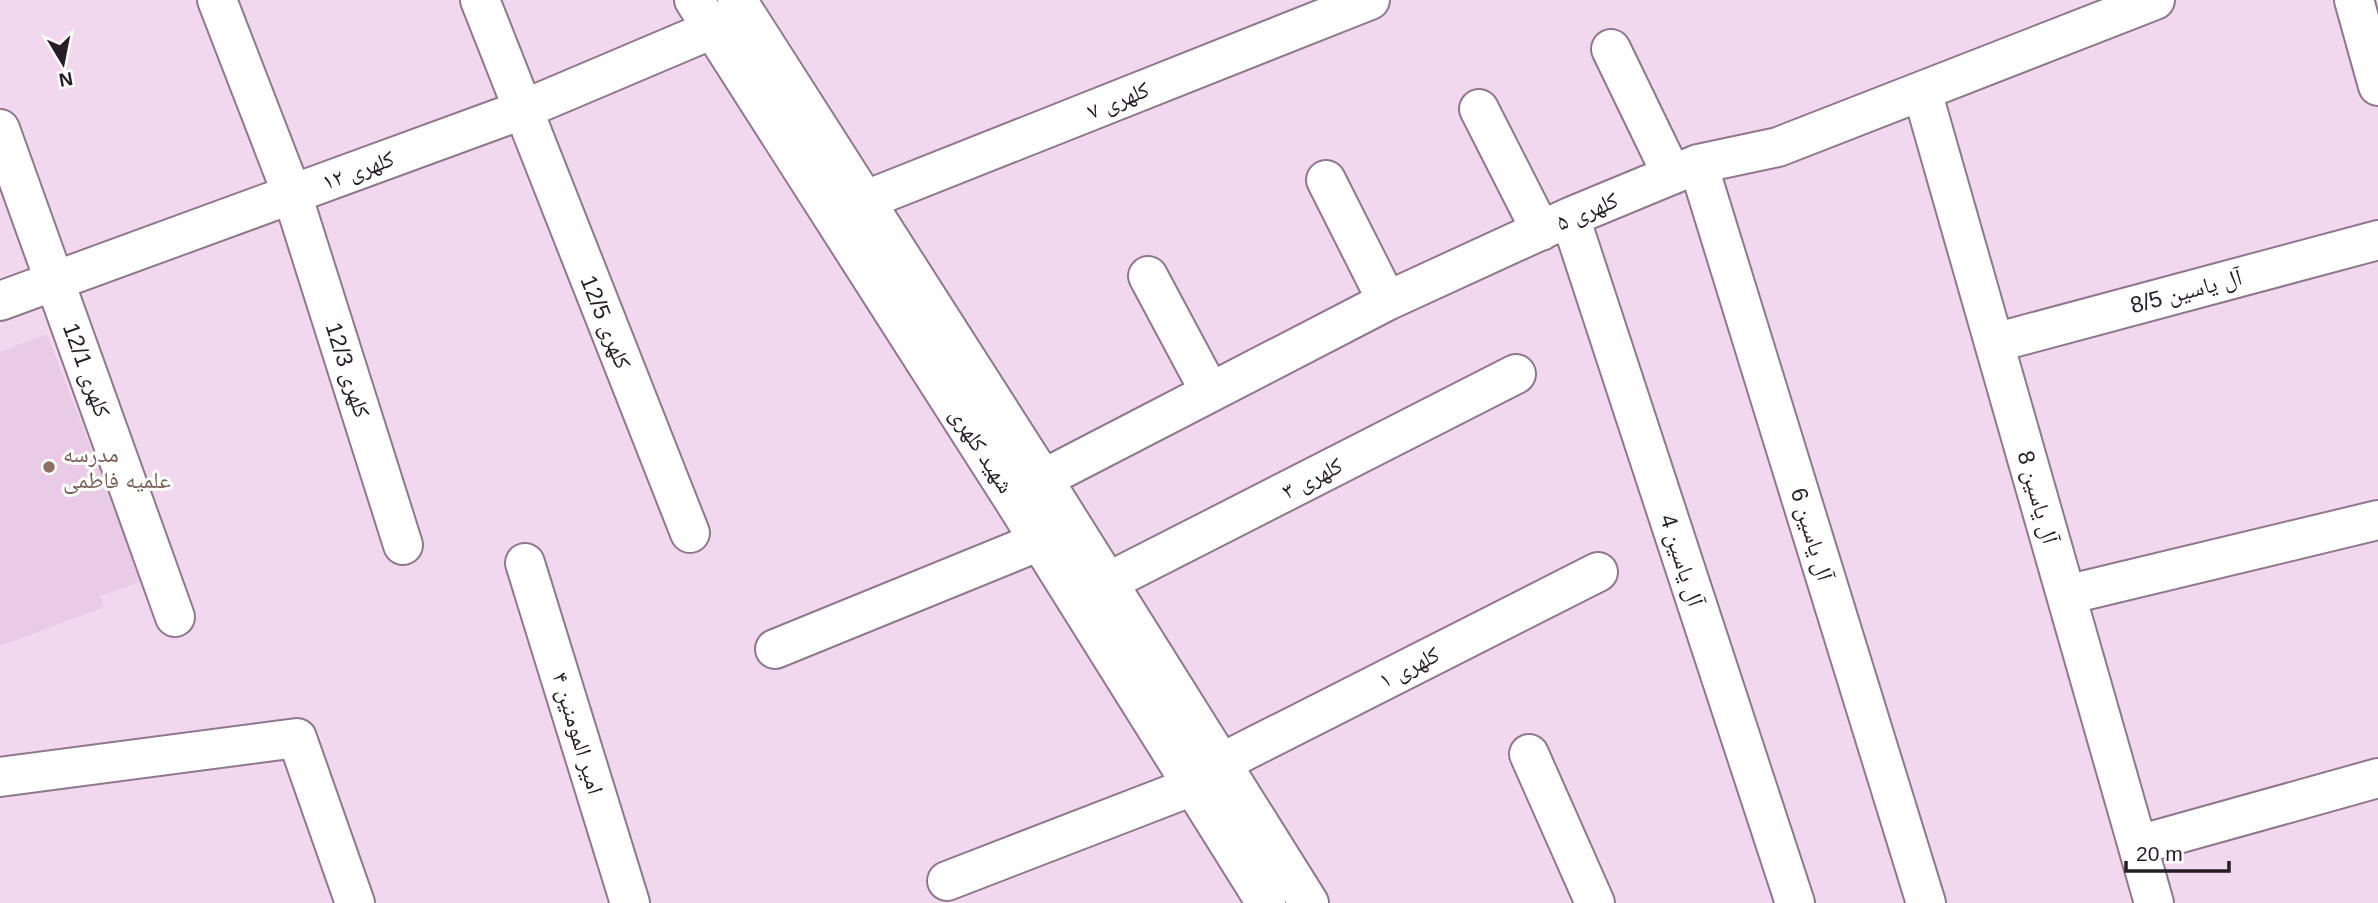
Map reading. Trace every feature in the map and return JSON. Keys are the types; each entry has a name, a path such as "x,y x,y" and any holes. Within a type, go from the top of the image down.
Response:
{"street":[{"name":"کلهری 12/3","path":"216,0 292,194 403,545"},
{"name":"کلهری 12/5","path":"480,0 690,533"},
{"name":"شهید کلهری","path":"737,0 1108,582 1207,774 1266,903"},
{"name":"کلهری ۷","path":"866,200 1370,0"},
{"name":"کلهری ۵","path":"1043,479 1387,301 1555,224 1685,170 1777,147 2155,0"},
{"path":"2362,5 2378,86"},
{"name":"کلهری ۱۲","path":"0,301 522,110 703,15"},
{"name":"شهید کلهری","path":"703,15 1040,541 1207,774 1309,903"},
{"name":"آل یاسین 6","path":"1611,49 1685,170 1926,903"},
{"name":"آل یاسین 8","path":"1922,91 2154,903"},
{"name":"آل یاسین 4","path":"1479,109 1555,224 1795,903"},
{"name":"کلهری 12/1","path":"0,129 175,617"},
{"path":"1326,180 1387,301"},
{"name":"آل یاسین 8/5","path":"1994,343 2378,240"},
{"path":"1148,276 1210,392"},
{"name":"کلهری ۳","path":"1108,582 1516,374"},
{"path":"2066,595 2378,520"},
{"path":"775,649 1040,541"},
{"name":"امیر المومنین ۴","path":"526,563 630,903"},
{"name":"کلهری ۱","path":"947,881 1207,774 1598,572"},
{"path":"0,777 297,738 355,903"},
{"path":"1529,754 1595,903"},
{"path":"2138,845 2378,778"}],"shaded area":[{"name":"مدرسه علمیه فاطمی","path":"47,334 142,581 100,596 104,607 0,646 0,352"}],"place":[{"name":"مدرسه علمیه فاطمی","path":"49,467"}]}
